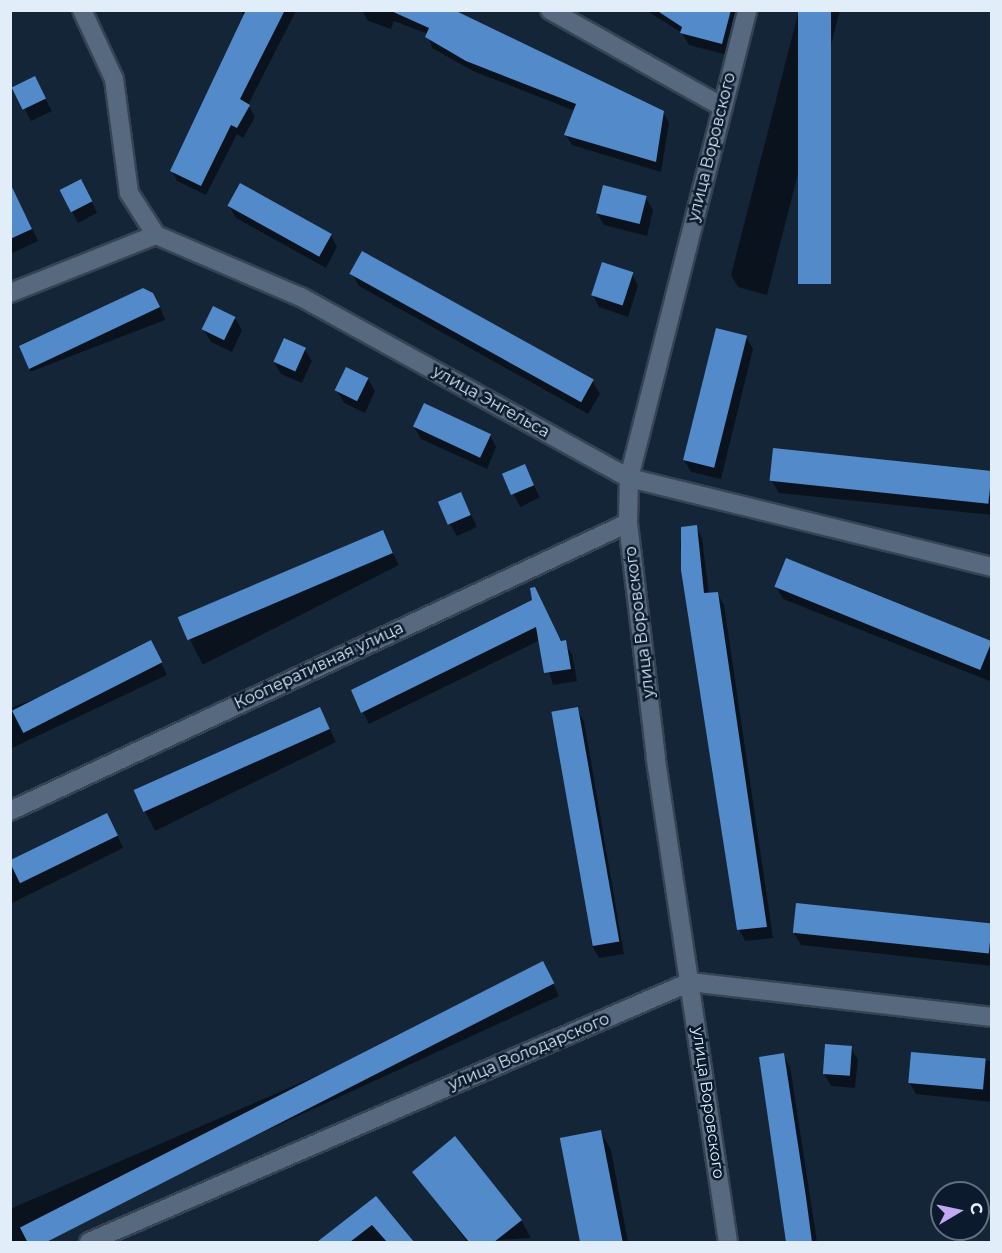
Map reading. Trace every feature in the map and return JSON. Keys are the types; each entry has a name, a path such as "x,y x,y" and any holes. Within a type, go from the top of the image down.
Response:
{"street":[{"path":"10,293 156,235 129,193 114,79 82,10"},
{"path":"550,10 721,106"},
{"name":"улица Воровского","path":"729,1242 690,982 628,523 629,478 747,10"},
{"name":"улица Энгельса","path":"156,235 301,297 629,478 992,567"},
{"name":"Кооперативная улица","path":"10,811 628,523"},
{"path":"690,982 992,1017"},
{"name":"улица Володарского","path":"89,1242 690,982"}],"building":[{"path":"246,10 285,10 240,99 250,105 237,128 231,125 201,186 170,171"},
{"path":"389,10 454,10 664,111 656,162 564,135 576,104 466,61 425,37 429,28"},
{"path":"656,10 731,10 722,44 680,33 682,27"},
{"path":"798,10 831,10 831,284 798,284"},
{"path":"35,76 46,98 23,110 12,87"},
{"path":"81,179 92,201 71,212 60,190"},
{"path":"10,183 32,229 10,239"},
{"path":"240,183 332,234 319,257 227,206"},
{"path":"603,185 647,196 640,224 596,213"},
{"path":"362,251 594,379 581,402 349,274"},
{"path":"602,262 633,272 623,305 591,295"},
{"path":"143,288 153,293 160,307 29,369 19,346"},
{"path":"213,306 235,317 224,340 202,329"},
{"path":"716,328 747,336 714,468 683,460"},
{"path":"284,338 306,348 295,372 273,362"},
{"path":"346,367 368,378 357,401 335,390"},
{"path":"424,403 491,434 480,458 413,427"},
{"path":"773,448 992,471 988,504 770,481"},
{"path":"525,464 534,485 511,495 502,474"},
{"path":"461,492 471,515 448,525 438,502"},
{"path":"697,525 704,593 718,592 767,927 737,930 681,570 681,527"},
{"path":"383,530 393,553 187,640 178,617"},
{"path":"786,558 992,641 980,670 774,587"},
{"path":"535,587 561,641 566,640 571,669 544,673 536,627 361,713 351,690 532,600 530,588"},
{"path":"151,640 162,662 23,733 12,711"},
{"path":"320,707 330,729 143,812 134,790"},
{"path":"578,707 619,941 593,946 551,712"},
{"path":"107,813 118,835 20,883 10,860"},
{"path":"796,903 992,924 989,953 793,933"},
{"path":"543,961 554,983 47,1242 27,1242 20,1227"},
{"path":"825,1044 852,1046 850,1076 823,1074"},
{"path":"911,1052 986,1059 983,1089 908,1083"},
{"path":"784,1053 812,1242 786,1242 759,1057"},
{"path":"601,1130 623,1242 580,1242 560,1138"},
{"path":"455,1136 522,1220 494,1242 469,1242 412,1172"},
{"path":"376,1196 414,1242 387,1242 372,1225 350,1242 317,1242"}]}
